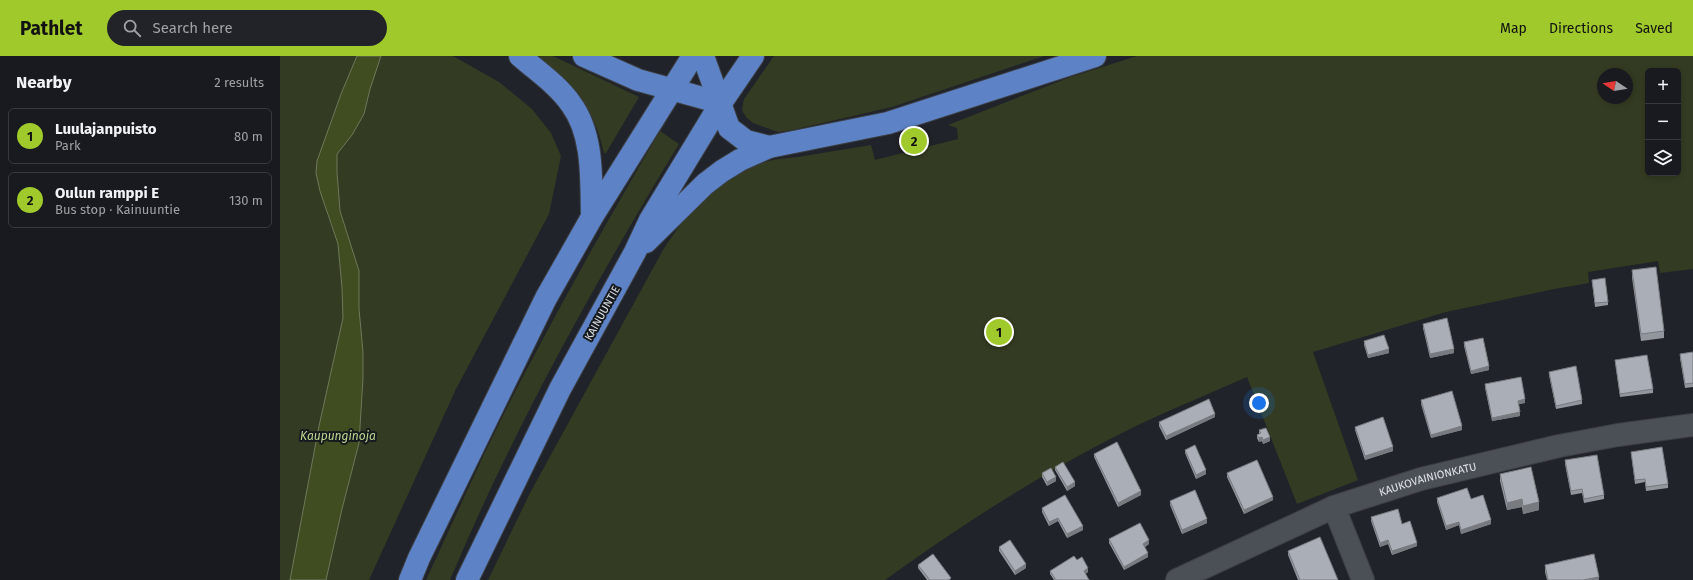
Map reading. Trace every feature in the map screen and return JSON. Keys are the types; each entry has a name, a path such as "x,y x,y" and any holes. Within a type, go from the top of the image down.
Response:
{"highway":[{"path":"520,56 547,79 571,104 582,122 588,143 592,217"},
{"path":"584,56 638,80 721,103"},
{"path":"410,580 546,298 592,217 670,90 693,56"},
{"path":"703,56 729,128 746,141 769,147"},
{"name":"KAINUUNTIE","path":"467,580 560,389 635,252 650,220 721,103 753,56"},
{"path":"635,252 711,180 740,160 769,147 888,123 1095,56"}],"street":[{"name":"KAUKOVAINIONKATU","path":"1177,580 1334,507 1421,479 1601,438 1693,425"},
{"path":"1334,507 1364,580"}],"shaded area":[{"path":"280,56 357,56 329,125 327,214 338,244 343,318 319,426 290,580 280,580"},
{"path":"381,56 453,56 499,82 532,109 551,133 561,156 549,214 456,389 369,580 326,580 359,443 363,378 363,352 359,309 359,271 340,211 337,154 352,135 364,114 370,89"},
{"path":"540,56 553,56 639,97 606,153 604,153 600,137 588,111 572,90 539,59"},
{"path":"774,56 1044,56 892,107 778,132 753,123 746,117 742,110 744,99"},
{"path":"1137,56 1693,56 1693,269 1660,273 1658,261 1588,272 1589,283 1446,312 1313,352 1358,480 1297,504 1247,377 1138,425 1073,459 1008,497 946,537 885,580 488,580 530,493 663,250 683,222 706,197 720,186 749,168 769,161 871,145 875,160 958,139 957,128 948,125 1068,78"},
{"path":"660,131 679,144 586,303 528,412 475,523 450,580 426,580 513,395 575,279"}],"water":[{"name":"Kaupunginoja","path":"357,56 381,56 370,89 364,114 352,135 337,154 340,211 359,271 359,309 363,352 363,378 359,443 326,580 290,580 319,426 343,318 338,244 320,191 316,173 317,161 341,94"}],"building":[{"path":"1656,267 1664,331 1641,334 1632,270"},
{"path":"1605,278 1608,302 1595,303 1592,280"},
{"path":"1447,318 1454,349 1430,354 1423,324"},
{"path":"1384,335 1389,349 1368,355 1364,341"},
{"path":"1483,338 1489,366 1471,371 1464,342"},
{"path":"1693,352 1693,383 1685,384 1680,354"},
{"path":"1647,355 1653,389 1620,394 1615,360"},
{"path":"1576,366 1582,400 1556,406 1549,372"},
{"path":"1521,377 1525,399 1518,401 1520,412 1492,418 1485,384"},
{"path":"1452,391 1462,426 1431,435 1421,400"},
{"path":"1209,399 1215,414 1166,436 1159,422"},
{"path":"1383,417 1393,447 1365,456 1355,427"},
{"path":"1266,428 1270,437 1263,440 1262,437 1259,438 1257,435 1261,433 1259,430"},
{"path":"1117,442 1141,491 1118,503 1094,454"},
{"path":"1195,445 1206,470 1196,475 1185,450"},
{"path":"1662,447 1668,484 1646,487 1645,479 1635,480 1631,452"},
{"path":"1597,455 1604,495 1584,499 1582,489 1571,491 1565,460"},
{"path":"1257,460 1273,497 1244,510 1227,473"},
{"path":"1063,462 1075,482 1067,487 1055,467"},
{"path":"1531,467 1539,502 1523,506 1522,499 1507,503 1500,474"},
{"path":"1051,468 1056,477 1047,482 1042,473"},
{"path":"1467,488 1471,499 1483,495 1491,520 1461,530 1459,522 1446,526 1437,498"},
{"path":"1195,490 1207,519 1182,530 1170,501"},
{"path":"1065,495 1083,526 1067,534 1058,518 1049,522 1042,508"},
{"path":"1398,509 1402,524 1410,521 1417,543 1392,551 1388,540 1380,543 1371,517"},
{"path":"1140,523 1149,540 1143,544 1148,553 1124,567 1109,539"},
{"path":"1320,537 1338,580 1300,580 1288,551"},
{"path":"1010,540 1026,564 1015,571 999,547"},
{"path":"933,554 951,578 948,580 930,580 918,565"},
{"path":"1594,554 1599,577 1583,580 1548,580 1545,565"},
{"path":"1074,556 1077,560 1082,557 1088,568 1084,571 1089,580 1056,580 1050,571"}],"place":[{"name":"Oulun ramppi E","path":"914,141"},
{"name":"Luulajanpuisto","path":"999,332"}]}
